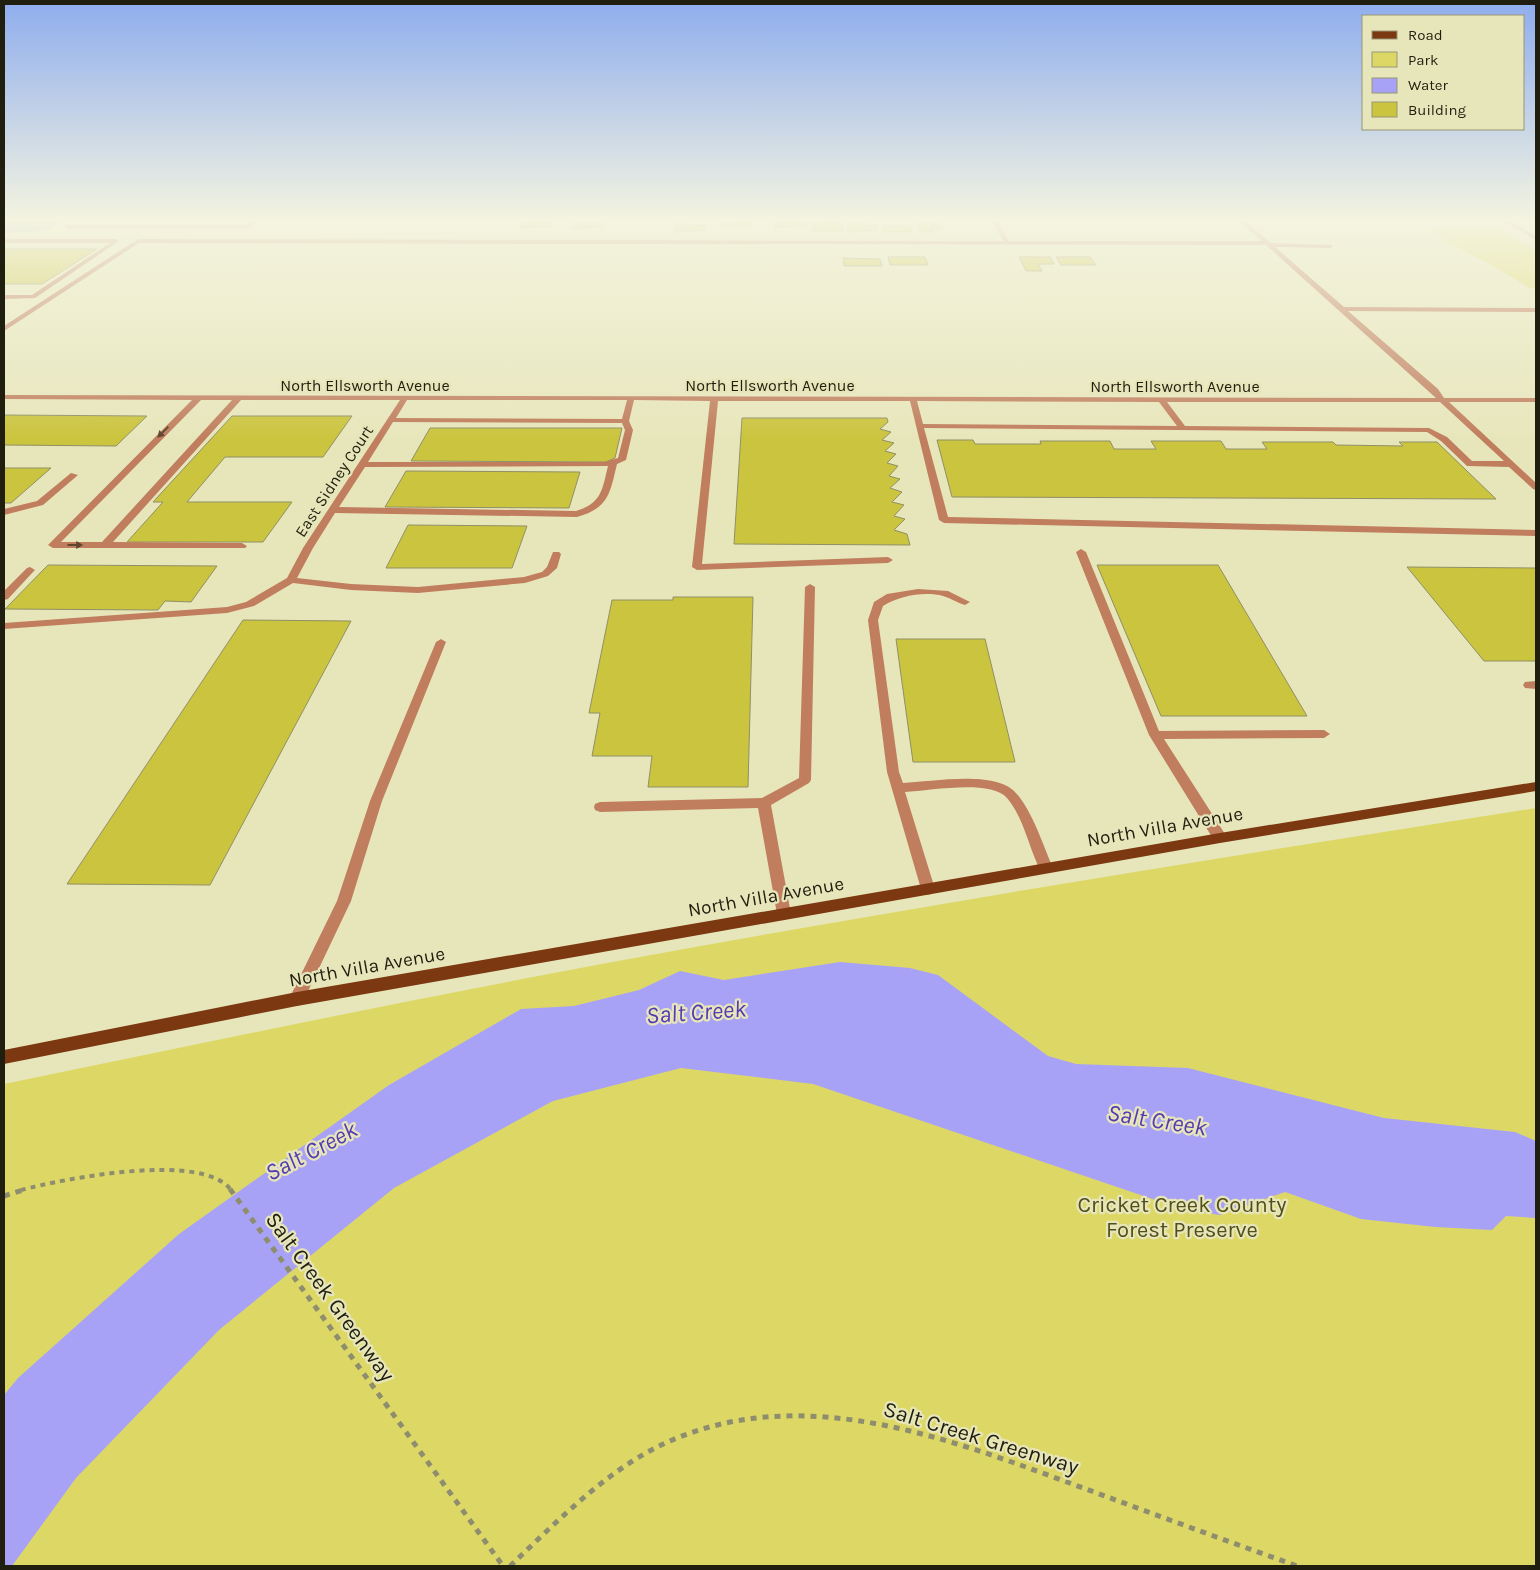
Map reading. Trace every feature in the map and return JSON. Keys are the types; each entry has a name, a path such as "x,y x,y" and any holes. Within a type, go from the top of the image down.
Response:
{"main road":[{"name":"North Villa Avenue","path":"4,1058 297,999 1220,838 1536,786"}],"street":[{"path":"4,297 33,297 39,293"},
{"path":"4,329 58,293"},
{"path":"1324,293 1435,391 1443,401 1509,464 1536,487"},
{"path":"1342,309 1536,310"},
{"name":"North Ellsworth Avenue","path":"4,397 1536,400"},
{"path":"198,398 53,545 242,546"},
{"path":"105,545 238,398"},
{"name":"East Sidney Court","path":"291,580 308,548 404,398"},
{"path":"362,464 582,467 612,464 622,460 629,430 625,421 631,399"},
{"path":"714,399 697,567 888,560"},
{"path":"913,399 944,520 1536,533"},
{"path":"1161,399 1183,428"},
{"path":"391,420 625,421"},
{"path":"920,426 1430,430 1444,439 1470,464 1509,464"},
{"path":"333,510 578,514 590,511 603,501 612,464"},
{"path":"4,512 40,503 74,475"},
{"path":"1081,552 1156,735 1220,838"},
{"path":"4,626 227,610 250,604 291,580 351,587 418,590 515,581 545,574 552,568 556,554"},
{"path":"4,597 30,570"},
{"path":"600,807 764,803 806,780 810,587"},
{"path":"928,889 893,772 873,620 878,604 891,596 918,592 944,593 965,602"},
{"path":"297,999 344,901 376,801 441,642"},
{"path":"1156,735 1324,734"},
{"path":"898,788 983,782 1003,788 1012,796 1024,816 1046,868"},
{"path":"764,803 784,914"}],"path":[{"name":"Salt Creek Greenway","path":"4,1196 21,1190 95,1176 168,1170 201,1173 217,1178 228,1186 503,1566"},
{"name":"Salt Creek Greenway","path":"510,1566 600,1483 635,1460 677,1438 713,1426 746,1419 809,1415 878,1424 953,1443 1297,1566"}],"green space":[{"name":"Cricket Creek County Forest Preserve","path":"1536,808 1536,1566 4,1566 4,1084 464,990 732,940 1077,881"}],"water":[{"name":"Salt Creek","path":"840,962 910,968 938,975 1048,1056 1076,1064 1188,1068 1384,1118 1515,1132 1536,1141 1536,1218 1506,1216 1492,1230 1435,1227 1361,1219 1285,1192 1220,1215 1182,1209 813,1084 681,1068 553,1101 394,1188 219,1330 76,1478 12,1566 4,1566 4,1395 18,1378 179,1234 389,1085 521,1009 574,1006 639,990 680,971 724,980"}],"building":[{"path":"4,415 147,416 116,446 4,445"},
{"path":"232,416 352,416 323,457 225,457 187,502 292,502 263,542 127,542 163,502 153,502"},
{"path":"742,418 887,418 888,422 880,429 891,432 882,440 894,443 885,451 896,454 887,463 898,466 889,476 900,479 890,488 902,492 892,502 904,505 894,516 905,519 894,530 907,534 910,545 734,544"},
{"path":"430,428 622,428 615,458 606,462 411,461"},
{"path":"937,440 973,440 975,444 1041,444 1040,441 1110,441 1114,449 1156,449 1151,441 1221,441 1226,449 1267,449 1262,442 1333,442 1336,445 1403,446 1399,442 1437,442 1496,499 952,497"},
{"path":"4,468 51,468 11,503 4,503"},
{"path":"406,471 580,472 569,508 385,507"},
{"path":"408,525 527,526 512,568 386,568"},
{"path":"48,565 217,566 191,602 165,601 158,610 5,609"},
{"path":"1097,565 1218,565 1307,716 1161,716"},
{"path":"1407,567 1536,568 1536,661 1484,661"},
{"path":"673,597 753,597 748,787 648,787 652,756 592,756 600,713 589,713 612,600 673,600"},
{"path":"243,620 351,621 210,885 67,884"},
{"path":"896,639 985,639 1015,762 913,762"}]}
